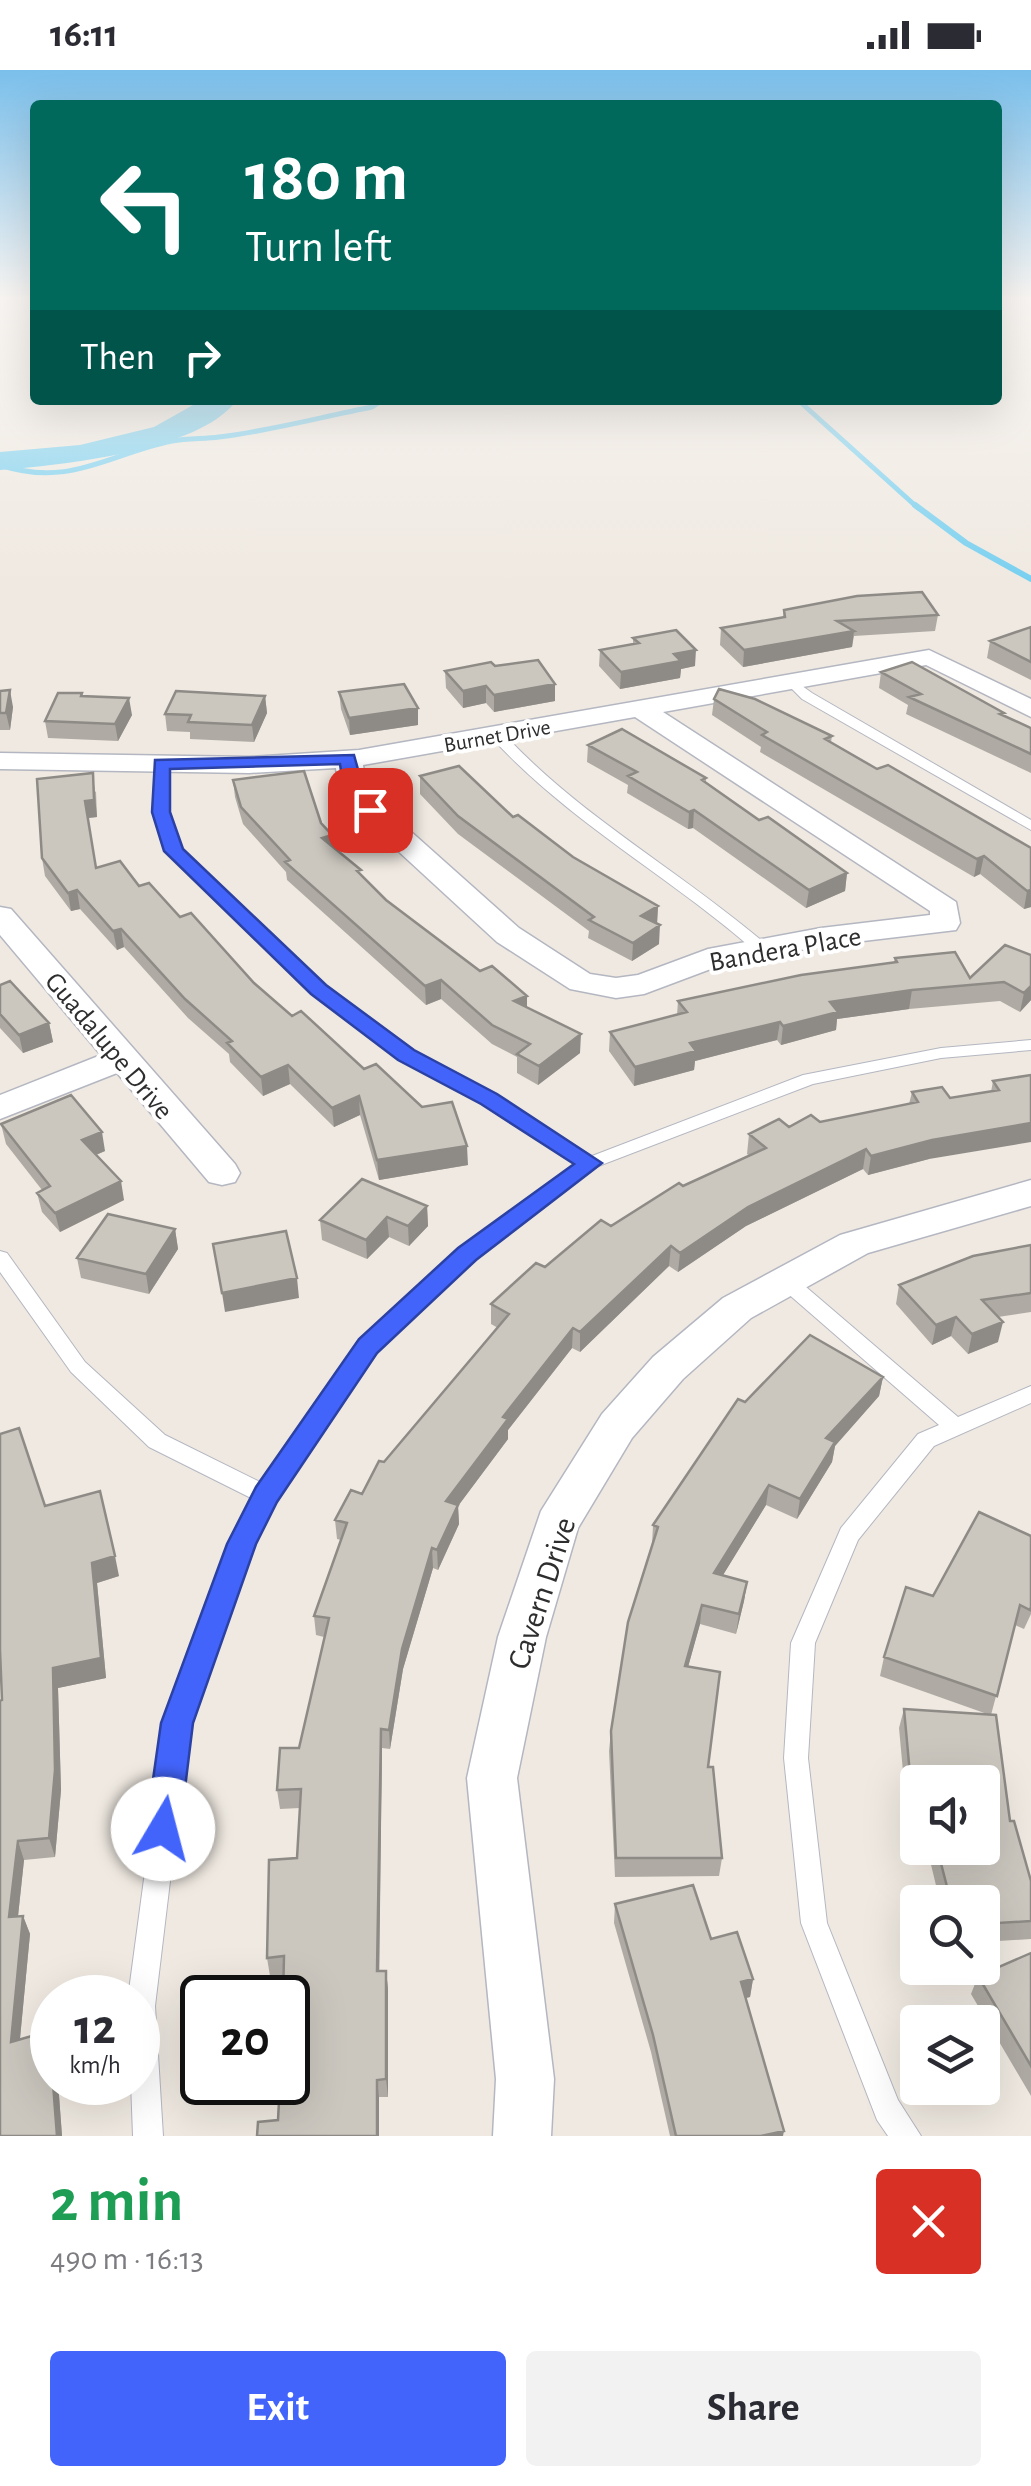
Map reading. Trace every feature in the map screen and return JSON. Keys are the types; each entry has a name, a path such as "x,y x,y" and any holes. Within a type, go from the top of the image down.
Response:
{"street":[{"name":"Burnet Drive","path":"0,761 161,764 348,759 929,657 1031,709"},
{"name":"Bandera Place","path":"348,759 352,784 370,810 508,935 581,982 616,988 644,984 708,959 822,937 945,923 945,908 878,860 642,709"},
{"name":"Guadalupe Drive","path":"0,916 222,1173"},
{"path":"0,1108 122,1060"},
{"name":"Cavern Drive","path":"522,2136 525,2079 492,1778 522,1637 558,1524 617,1426 668,1368 737,1308 854,1244 1031,1193"}],"lane":[{"path":"791,682 806,696 1031,826"},
{"path":"497,735 541,784 712,905 762,949"},
{"path":"161,764 161,812 174,851 318,990 406,1055 489,1099 590,1163"},
{"path":"148,2136 140,2006 177,1723 242,1544 266,1495 368,1346 467,1254 590,1163 809,1079 941,1053 1031,1045"},
{"path":"0,1258 78,1367 157,1441 266,1495"},
{"path":"785,1280 956,1427"},
{"path":"906,2136 887,2110 814,1923 796,1758 803,1642 848,1535 926,1440 1031,1394"}],"building":[{"path":"922,592 938,615 837,621 854,631 744,650 721,628 785,617 784,610 857,596"},
{"path":"1031,627 1031,662 990,641"},
{"path":"676,630 696,650 674,654 681,661 621,672 600,650 639,643 633,638"},
{"path":"538,660 555,684 494,695 486,686 463,691 445,671 491,662 495,666"},
{"path":"912,662 1031,728 1031,754 909,697 921,694 881,672"},
{"path":"404,684 418,708 349,718 339,692"},
{"path":"719,689 755,699 832,736 825,739 877,769 888,765 1031,848 1031,890 1027,891 984,856 977,859 762,735 767,732 714,699"},
{"path":"10,690 6,713 0,713 0,691"},
{"path":"176,691 265,696 252,725 188,722 191,715 165,714"},
{"path":"58,693 129,698 115,724 45,721"},
{"path":"622,729 706,778 702,780 759,820 768,817 847,873 809,890 694,810 689,812 628,776 637,772 588,745"},
{"path":"459,766 513,817 518,815 573,857 658,906 641,916 660,925 633,943 589,920 594,917 458,816 420,776"},
{"path":"304,771 321,823 332,835 322,838 361,870 357,871 386,900 480,971 492,966 527,996 514,1001 581,1034 539,1066 517,1054 530,1044 492,1025 441,980 425,986 285,862 290,860 241,807 233,780"},
{"path":"93,773 94,800 85,801 96,868 120,861 139,886 149,883 180,917 191,913 254,983 292,1016 301,1011 364,1069 376,1064 422,1107 452,1102 467,1146 377,1160 359,1096 332,1108 288,1065 261,1077 227,1043 232,1041 185,999 121,929 113,931 77,890 68,893 42,858 37,779"},
{"path":"1005,945 1031,955 1031,986 1024,993 1004,982 830,1002 838,1012 690,1043 696,1051 635,1067 610,1032 687,1012 678,1001 801,975 897,962 895,958 955,952 970,978"},
{"path":"10,981 49,1023 19,1035 0,1014 0,985"},
{"path":"1031,1075 1031,1123 932,1140 871,1156 866,1149 748,1207 680,1253 671,1246 580,1332 573,1328 503,1417 508,1419 446,1501 458,1505 437,1550 432,1548 402,1649 389,1730 381,1729 377,1971 386,1971 386,2079 377,2080 377,2136 257,2136 258,2122 278,2120 279,2105 310,2105 310,1975 284,1975 284,1956 267,1958 269,1860 297,1858 301,1789 277,1790 280,1748 299,1748 329,1618 314,1616 347,1523 335,1520 351,1490 362,1494 379,1461 384,1462 509,1314 491,1304 536,1263 545,1267 601,1220 611,1226 679,1183 683,1186 766,1148 749,1134 779,1119 789,1127 811,1115 820,1122 918,1102 912,1092 942,1087 950,1098 999,1090 993,1081"},
{"path":"71,1095 102,1132 82,1140 121,1181 55,1213 37,1193 50,1186 1,1124"},
{"path":"362,1179 427,1206 408,1226 387,1217 366,1240 320,1220"},
{"path":"108,1214 175,1229 146,1274 77,1258"},
{"path":"286,1231 297,1278 222,1293 213,1244"},
{"path":"1031,1245 1031,1293 982,1300 1003,1322 972,1334 956,1317 936,1325 899,1285 973,1256"},
{"path":"810,1335 883,1377 826,1438 835,1442 800,1499 769,1485 714,1573 747,1582 739,1614 702,1605 685,1666 720,1672 708,1767 713,1767 722,1858 616,1858 611,1731 628,1622 658,1527 653,1525 738,1399 745,1402"},
{"path":"19,1428 45,1506 100,1491 115,1556 92,1563 101,1658 53,1668 55,1770 49,1838 18,1841 9,1917 23,1916 11,2042 30,2036 30,2105 55,2105 57,2136 0,2136 0,1434"},
{"path":"979,1512 1031,1536 1031,1607 1030,1610 1020,1605 997,1696 884,1657 906,1587 933,1596"},
{"path":"904,1709 996,1715 1010,1821 1014,1821 1031,1881 1031,1921 1000,1923 1000,1885 947,1885 941,1865 1000,1865 1000,1765 909,1765"},
{"path":"693,1885 711,1939 737,1932 753,1979 741,1982 784,2131 761,2136 676,2136 653,2035 615,1904"},
{"path":"1031,1953 1031,2066 1000,2013 1000,2005 995,2005 983,1985 1000,1985 1000,1966"}],"waterway":[{"path":"0,461 80,454 164,434 214,405"},
{"path":"0,465 47,473 68,471 172,441 276,428 375,405"},
{"path":"804,405 918,508"},
{"path":"915,505 966,543 1031,579"}],"route":[{"path":"163,1829 177,1723 242,1544 266,1495 368,1346 467,1254 590,1163 489,1099 406,1055 318,990 174,851 161,812 161,764 249,765 348,759 352,784 370,810"}]}
